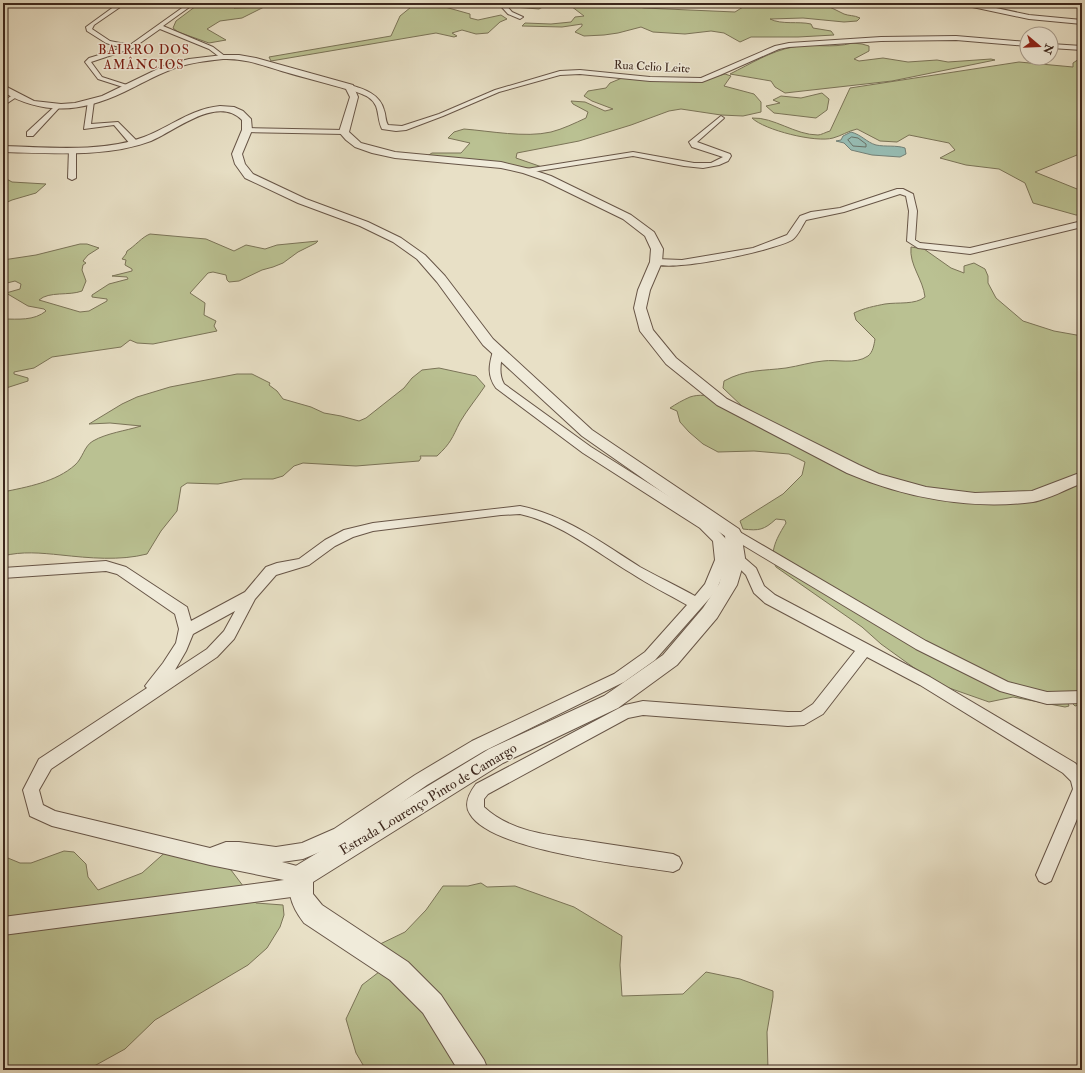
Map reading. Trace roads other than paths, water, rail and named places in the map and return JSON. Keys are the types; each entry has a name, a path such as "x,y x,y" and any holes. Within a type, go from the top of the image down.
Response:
{"street":[{"path":"123,3 92,24 89,30 100,39 114,45 131,47"},
{"path":"128,87 100,78 88,62 91,59 131,47 192,3"},
{"path":"501,3 510,13 520,17"},
{"path":"963,3 1029,17 1082,22"},
{"path":"160,27 211,48 223,57"},
{"name":"Rua Celio Leite","path":"350,87 372,95 381,112 381,122 385,127 396,130 441,115 497,92 560,73 580,72 622,77 693,81 702,80 718,74 777,47 789,45 881,39 933,38 1019,43"},
{"path":"1059,47 1082,48"},
{"path":"3,88 15,96 38,106 56,108 91,101 128,87 170,66 192,61 223,57 236,58 266,64 350,87 354,97 344,132"},
{"path":"3,104 15,96"},
{"path":"91,101 87,127 116,123 134,143"},
{"path":"30,134 56,108"},
{"path":"3,149 72,151 106,149 134,143 160,134 207,110 231,109 240,113 246,119 247,130 237,154 240,164 249,176 302,201 364,224 397,240 421,258 441,279 488,342 587,433 733,533 921,645 1006,686 1047,698 1082,698"},
{"path":"526,171 633,154 698,165 712,165 725,159 727,156 695,145 693,142 721,118"},
{"path":"247,130 344,132 358,145 395,155 501,165 547,178 627,217 650,234 657,248 656,262 644,290 640,308 647,331 671,361 722,402 853,469 874,478 926,492 976,499 1034,496 1082,477"},
{"path":"72,151 72,178"},
{"path":"656,262 682,263 755,250 780,242 790,237 804,218 811,215 841,210 900,191 909,194 912,200 913,213 911,241 918,245 970,251 1082,224"},
{"path":"210,857 226,850 239,850 276,855 303,851 340,835 420,780 478,746 619,678 650,656 711,587 722,560 719,539 706,525 588,450 500,386 495,380 493,371 498,351"},
{"path":"301,881 52,818 36,810 31,790 45,764 212,653 229,635 250,596 271,571 277,568 304,562 330,543 349,533 380,526 501,511 520,510 536,513 574,531 637,571 696,603"},
{"name":"Estrada Lourenço Pinto de Camargo","path":"301,881 496,756 611,702 670,660 710,613 728,585 736,558 733,533"},
{"path":"736,558 751,572 759,589 770,599 925,681 1069,768 1078,777 1081,789 1044,875"},
{"path":"3,573 106,566 121,570 182,611 186,631 180,649 165,673 142,700"},
{"path":"186,631 250,596"},
{"path":"673,863 548,843 514,834 486,820 476,810 476,797 482,789 625,712 643,708 788,719 804,718 818,709 865,649"},
{"path":"3,926 301,881"},
{"path":"301,881 303,903 316,918 399,971 432,1004 474,1070"}],"water":[{"path":"851,132 876,145 905,148 906,154 900,157 872,155 851,150 844,143 836,141 841,140 843,136"}],"district":[{"name":"BAIRRO DOS AMÂNCIOS","path":"144,58"}]}
